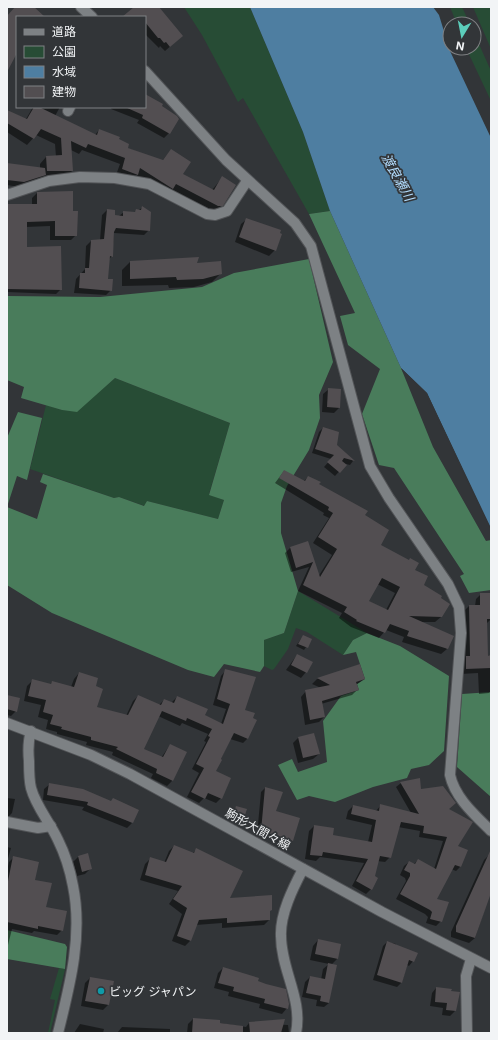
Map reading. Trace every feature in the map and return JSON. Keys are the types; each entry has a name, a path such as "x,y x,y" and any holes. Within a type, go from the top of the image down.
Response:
{"street":[{"path":"81,7 91,16"},
{"path":"146,72 247,181 291,219 311,246 370,466 389,498 448,584 461,614 461,633 450,776 452,786 461,799 491,831"},
{"path":"7,195 49,181 80,177 115,178 149,184 211,215 227,211 247,181"},
{"name":"駒形大間々線","path":"7,723 91,755 130,774 303,869 471,959 491,968"},
{"path":"31,731 28,750 30,781 37,804 51,826 69,868 77,913 76,942 58,1033"},
{"path":"7,822 38,828 51,826"},
{"path":"296,1033 298,1008 284,962 280,936 284,916 303,869"},
{"path":"467,1033 466,976 471,959"}],"green space":[{"path":"184,7 250,7 303,132 330,211 309,214 243,98 238,102 202,35"},
{"path":"450,7 462,7 466,16 454,16"},
{"path":"473,7 491,7 491,49 482,28 482,16 477,16"},
{"path":"482,51 491,71 491,101 470,56 482,56"},
{"path":"330,211 401,368 433,447 486,541 491,540 491,590 469,593 460,576 464,574 394,468 379,465 362,414 380,369 348,345 340,316 355,313 309,214"},
{"path":"309,259 333,362 319,395 320,418 309,450 287,486 281,503 281,533 298,591 284,633 264,640 264,666 260,672 224,664 214,677 188,670 52,613 7,585 7,507 37,519 47,485 40,482 43,474 114,498 119,497 144,506 147,501 218,519 224,500 209,495 230,423 115,378 77,412 62,410 21,398 24,387 7,380 7,296 100,297 202,287 234,273"},
{"path":"115,378 230,423 209,494 224,500 218,519 147,501 145,506 119,497 114,498 30,469 46,405 62,410 77,411"},
{"path":"18,412 42,418 27,480 17,476 7,507 7,438"},
{"path":"298,591 367,633 353,640 343,655 307,632 296,628 288,649 272,670 264,666 264,640 284,633"},
{"path":"367,633 400,646 449,676 444,751 429,765 411,769 407,778 373,787 335,802 309,796 297,800 278,765 292,759 298,772 327,762 323,721 341,696 359,690 357,684 365,679 356,652 343,655 353,640"},
{"path":"491,692 491,797 457,767 462,694"},
{"path":"7,930 65,944 67,947 65,969 7,959"},
{"path":"59,968 65,969 50,1033 48,1033 55,1000 50,999"}],"water":[{"name":"渡良瀬川","path":"250,7 433,7 439,15 442,25 442,56 452,56 491,138 491,528 427,393 401,368 330,211 303,132"}],"pier":[{"path":"401,368 427,393 491,530 425,394 403,372"}],"building":[{"path":"15,7 34,7 44,16 16,16 16,55 7,72 7,16"},
{"path":"134,7 159,7 183,36 170,47 166,42 164,43 160,38 158,38 146,23 146,16 123,16"},
{"path":"146,95 163,104 162,106 179,119 170,134 142,118 143,115 127,108 146,108"},
{"path":"33,108 41,108 97,135 99,129 120,137 119,139 129,144 128,148 163,160 171,149 191,162 183,174 214,190 222,176 236,185 223,206 218,206 176,184 173,189 140,168 138,175 122,169 125,158 88,144 86,148 71,141 73,171 47,171 46,156 62,155 61,138 41,129 34,139 7,123 7,110 27,119"},
{"path":"7,163 45,168 46,175 24,182 7,180"},
{"path":"73,191 73,211 78,211 77,236 55,236 55,221 27,222 27,247 61,246 62,290 7,289 8,204 37,204 37,192"},
{"path":"142,206 151,212 150,231 116,228 114,232 113,257 110,256 108,279 113,279 112,291 79,288 80,273 85,273 85,268 89,268 91,240 104,239 107,209 115,210 115,215 123,216 123,211 135,212 136,209 141,210"},
{"path":"246,218 281,230 280,233 282,234 276,251 239,237"},
{"path":"199,257 197,263 221,261 222,274 203,279 177,280 176,277 130,279 130,261"},
{"path":"328,388 341,389 340,408 327,407"},
{"path":"323,427 339,432 337,445 355,461 344,458 342,461 347,465 340,473 327,462 334,455 315,449"},
{"path":"284,470 305,481 308,476 321,482 319,484 368,511 365,515 389,530 381,545 409,560 410,558 419,563 415,570 428,576 424,585 442,596 441,598 450,604 442,617 409,616 454,636 448,649 407,636 409,631 390,624 385,633 356,621 357,620 344,612 347,607 303,585 313,562 296,568 290,547 308,541 320,577 337,549 318,537 333,513 328,510 329,507 279,478","holes":["382,578 400,587 388,610 369,601"]},
{"path":"480,593 491,593 491,619 487,619 488,656 491,655 491,668 466,669 466,656 470,656 469,605 480,605"},
{"path":"303,635 312,639 308,648 298,644"},
{"path":"297,654 313,662 307,673 291,665"},
{"path":"360,664 365,679 356,682 359,690 322,701 325,717 310,720 305,690 330,685 317,678"},
{"path":"225,669 256,677 245,710 255,713 253,718 257,720 248,739 234,733 221,759 222,760 216,771 231,778 222,799 208,793 205,799 191,792 204,768 196,764 210,737 208,736 212,729 187,718 186,721 162,711 144,749 163,757 170,744 187,752 173,781 156,773 157,769 116,749 118,747 91,740 91,737 61,729 62,727 50,724 53,715 43,712 46,700 28,696 32,679 51,684 52,681 74,687 79,672 98,678 96,686 103,689 97,707 128,715 138,695 161,705 164,699 174,703 177,696 208,709 205,715 223,724 230,704 217,699"},
{"path":"7,695 20,698 17,712 7,709"},
{"path":"314,733 320,754 303,758 298,737"},
{"path":"420,778 421,789 443,786 456,803 449,809 473,822 458,846 468,850 461,867 455,865 437,899 449,902 442,922 430,919 432,912 430,910 400,894 410,876 410,873 404,870 409,861 415,864 418,859 436,869 447,837 423,833 424,826 401,822 391,858 380,856 375,876 378,878 372,890 356,881 368,859 323,852 322,856 310,855 314,825 334,828 333,835 372,842 376,820 351,814 353,805 379,811 380,804 419,814 400,782"},
{"path":"49,783 83,789 111,801 113,798 139,810 133,823 87,805 88,802 47,795"},
{"path":"265,787 283,792 276,811 300,818 293,841 261,831"},
{"path":"236,806 247,809 243,821 232,817"},
{"path":"174,845 194,853 196,848 243,871 230,898 272,895 270,920 227,923 227,918 199,920 191,941 177,936 187,908 173,899 182,886 145,875 150,857 166,862"},
{"path":"491,849 491,893 475,938 456,932 456,926"},
{"path":"88,853 92,869 82,872 78,856"},
{"path":"13,856 39,862 35,880 52,883 46,907 67,911 63,931 38,926 38,929 7,922 7,886"},
{"path":"318,939 341,944 338,959 315,954"},
{"path":"387,941 418,953 414,962 409,960 402,983 377,975"},
{"path":"328,963 337,965 329,1003 320,1001 321,996 306,993 310,976 325,979"},
{"path":"223,967 259,978 258,981 266,984 286,989 289,1004 288,1009 264,1003 265,999 233,991 234,987 218,983"},
{"name":"ビッグ ジャパン","path":"90,977 114,981 109,1005 85,1001"},
{"path":"436,987 452,989 451,991 460,992 456,1011 446,1010 447,1003 435,1002"},
{"path":"193,1018 220,1020 220,1023 243,1026 243,1033 192,1033"},
{"path":"285,1019 281,1033 250,1033 249,1022"}],"place":[{"name":"ビッグ ジャパン","path":"101,991"}]}
